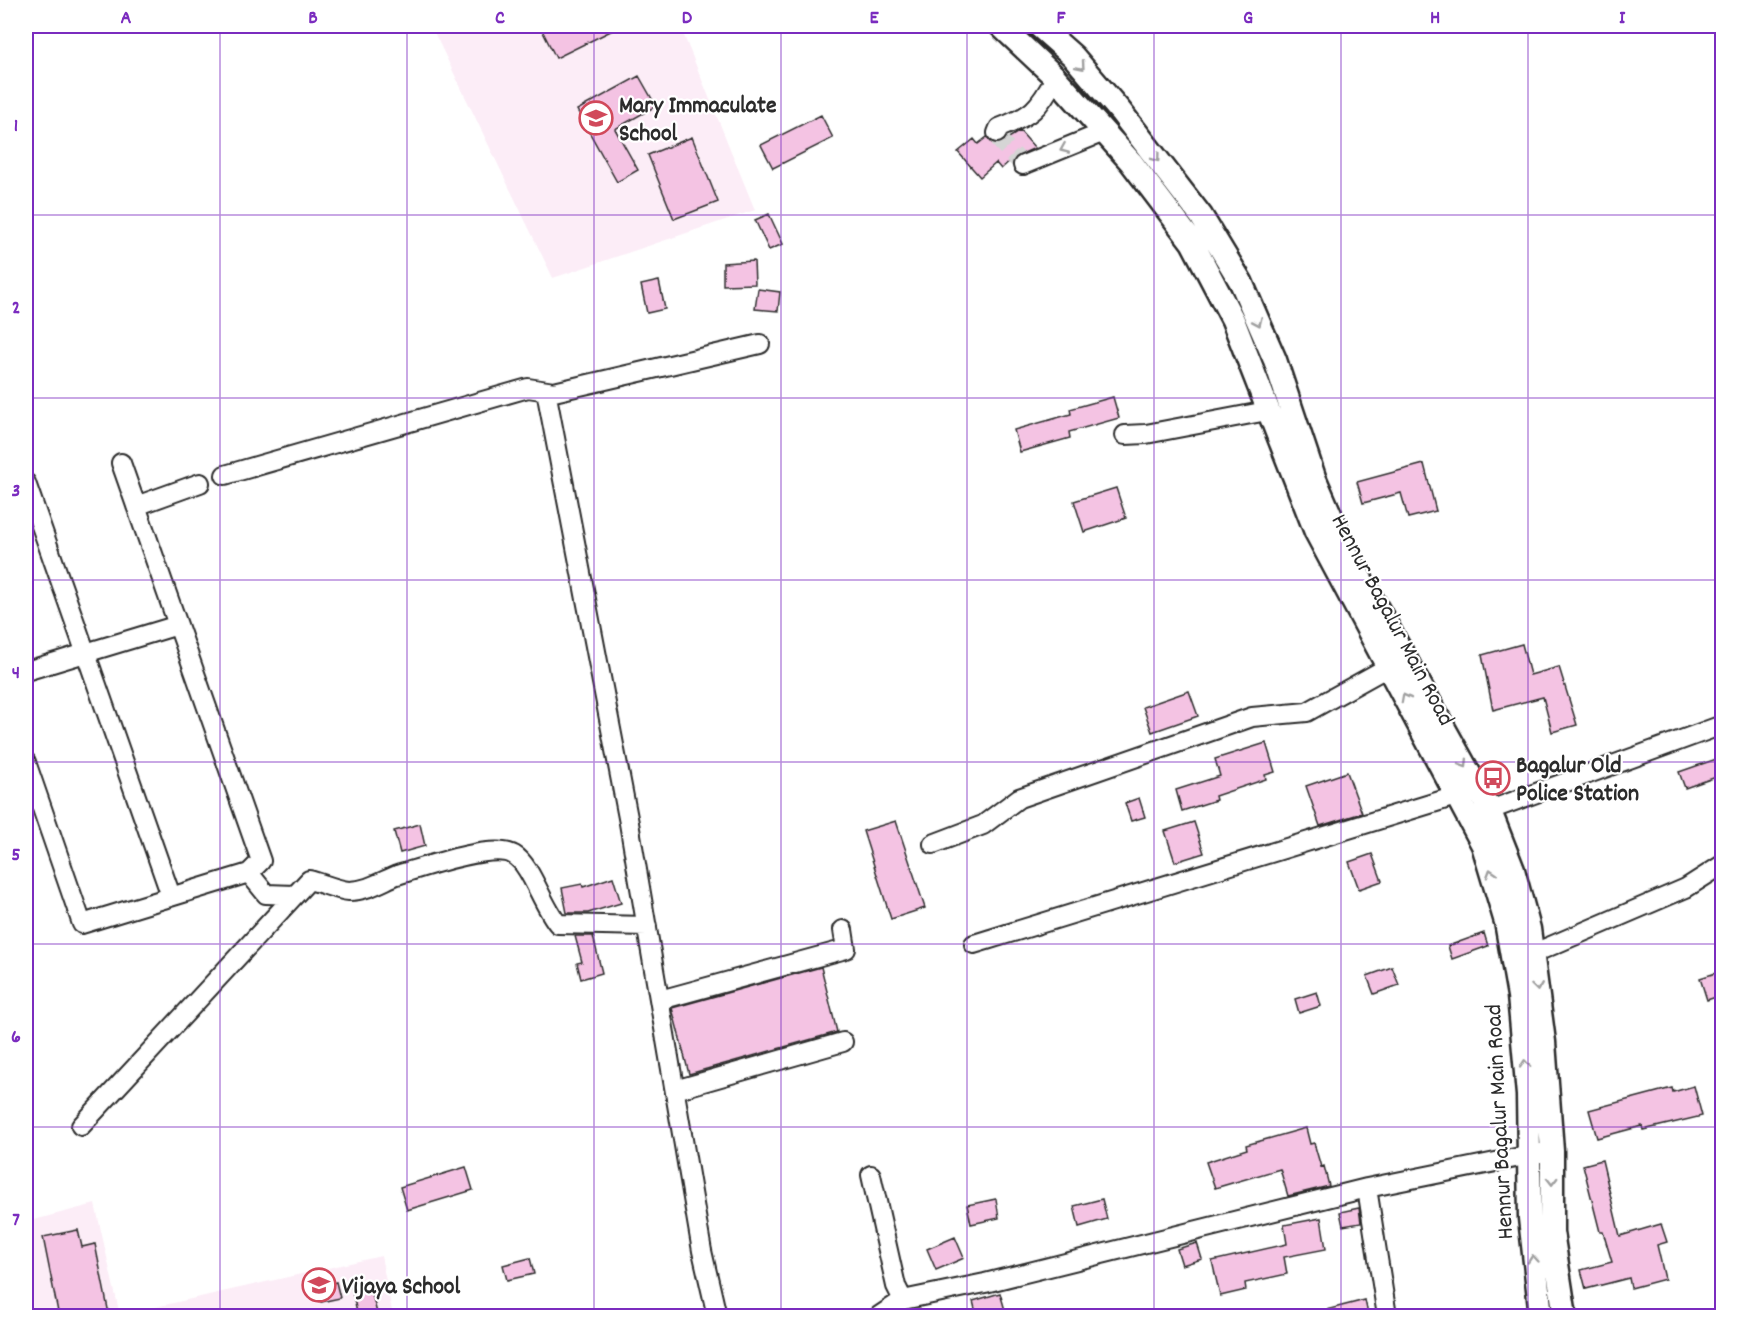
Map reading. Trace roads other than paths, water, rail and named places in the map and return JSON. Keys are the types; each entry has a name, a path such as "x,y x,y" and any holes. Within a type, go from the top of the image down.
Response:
{"main road":[{"name":"Hennur Bagalur Main Road","path":"1000,26 1055,78 1104,132 1192,242 1233,320 1316,532 1483,845 1506,922 1519,996 1528,1095 1530,1218 1541,1317"},
{"name":"Hennur Bagalur Main Road","path":"1039,26 1073,56 1120,111 1201,216 1241,282 1275,360 1314,477 1348,556 1490,809 1513,870 1529,928 1544,1042 1552,1151 1552,1232 1565,1317"}],"street":[{"path":"997,133 999,128 1021,120 1036,110 1055,78"},
{"path":"1023,165 1104,132"},
{"path":"225,475 528,388 554,392 570,389 760,344"},
{"path":"546,391 647,926 702,1251 717,1317"},
{"path":"1125,435 1146,434 1267,411"},
{"path":"26,762 82,924 249,873 261,861 121,463"},
{"path":"26,483 171,896"},
{"path":"136,506 201,483"},
{"path":"26,671 86,655 178,625"},
{"path":"933,844 983,825 1020,798 1030,794 1252,717 1307,712 1389,667"},
{"path":"1468,818 1722,725"},
{"path":"974,944 1458,797 1479,787"},
{"path":"81,1126 309,880 350,891 380,885 395,876 490,850 513,854 527,866 545,908 558,924 647,926"},
{"path":"1532,954 1686,888 1722,865"},
{"path":"249,873 266,894 295,895"},
{"path":"660,1000 846,949 843,930"},
{"path":"675,1090 843,1042"},
{"path":"879,1317 903,1300 985,1283 1367,1188 1552,1151"},
{"path":"871,1175 896,1286 903,1300"},
{"path":"1367,1188 1387,1317"}],"tunnel":[{"path":"997,133 1001,142 1023,165"}],"place":[{"name":"Mary Immaculate School","path":"596,118"},
{"name":"Bagalur Old Police Station","path":"1493,778"},
{"name":"Vijaya School","path":"319,1285"}]}
